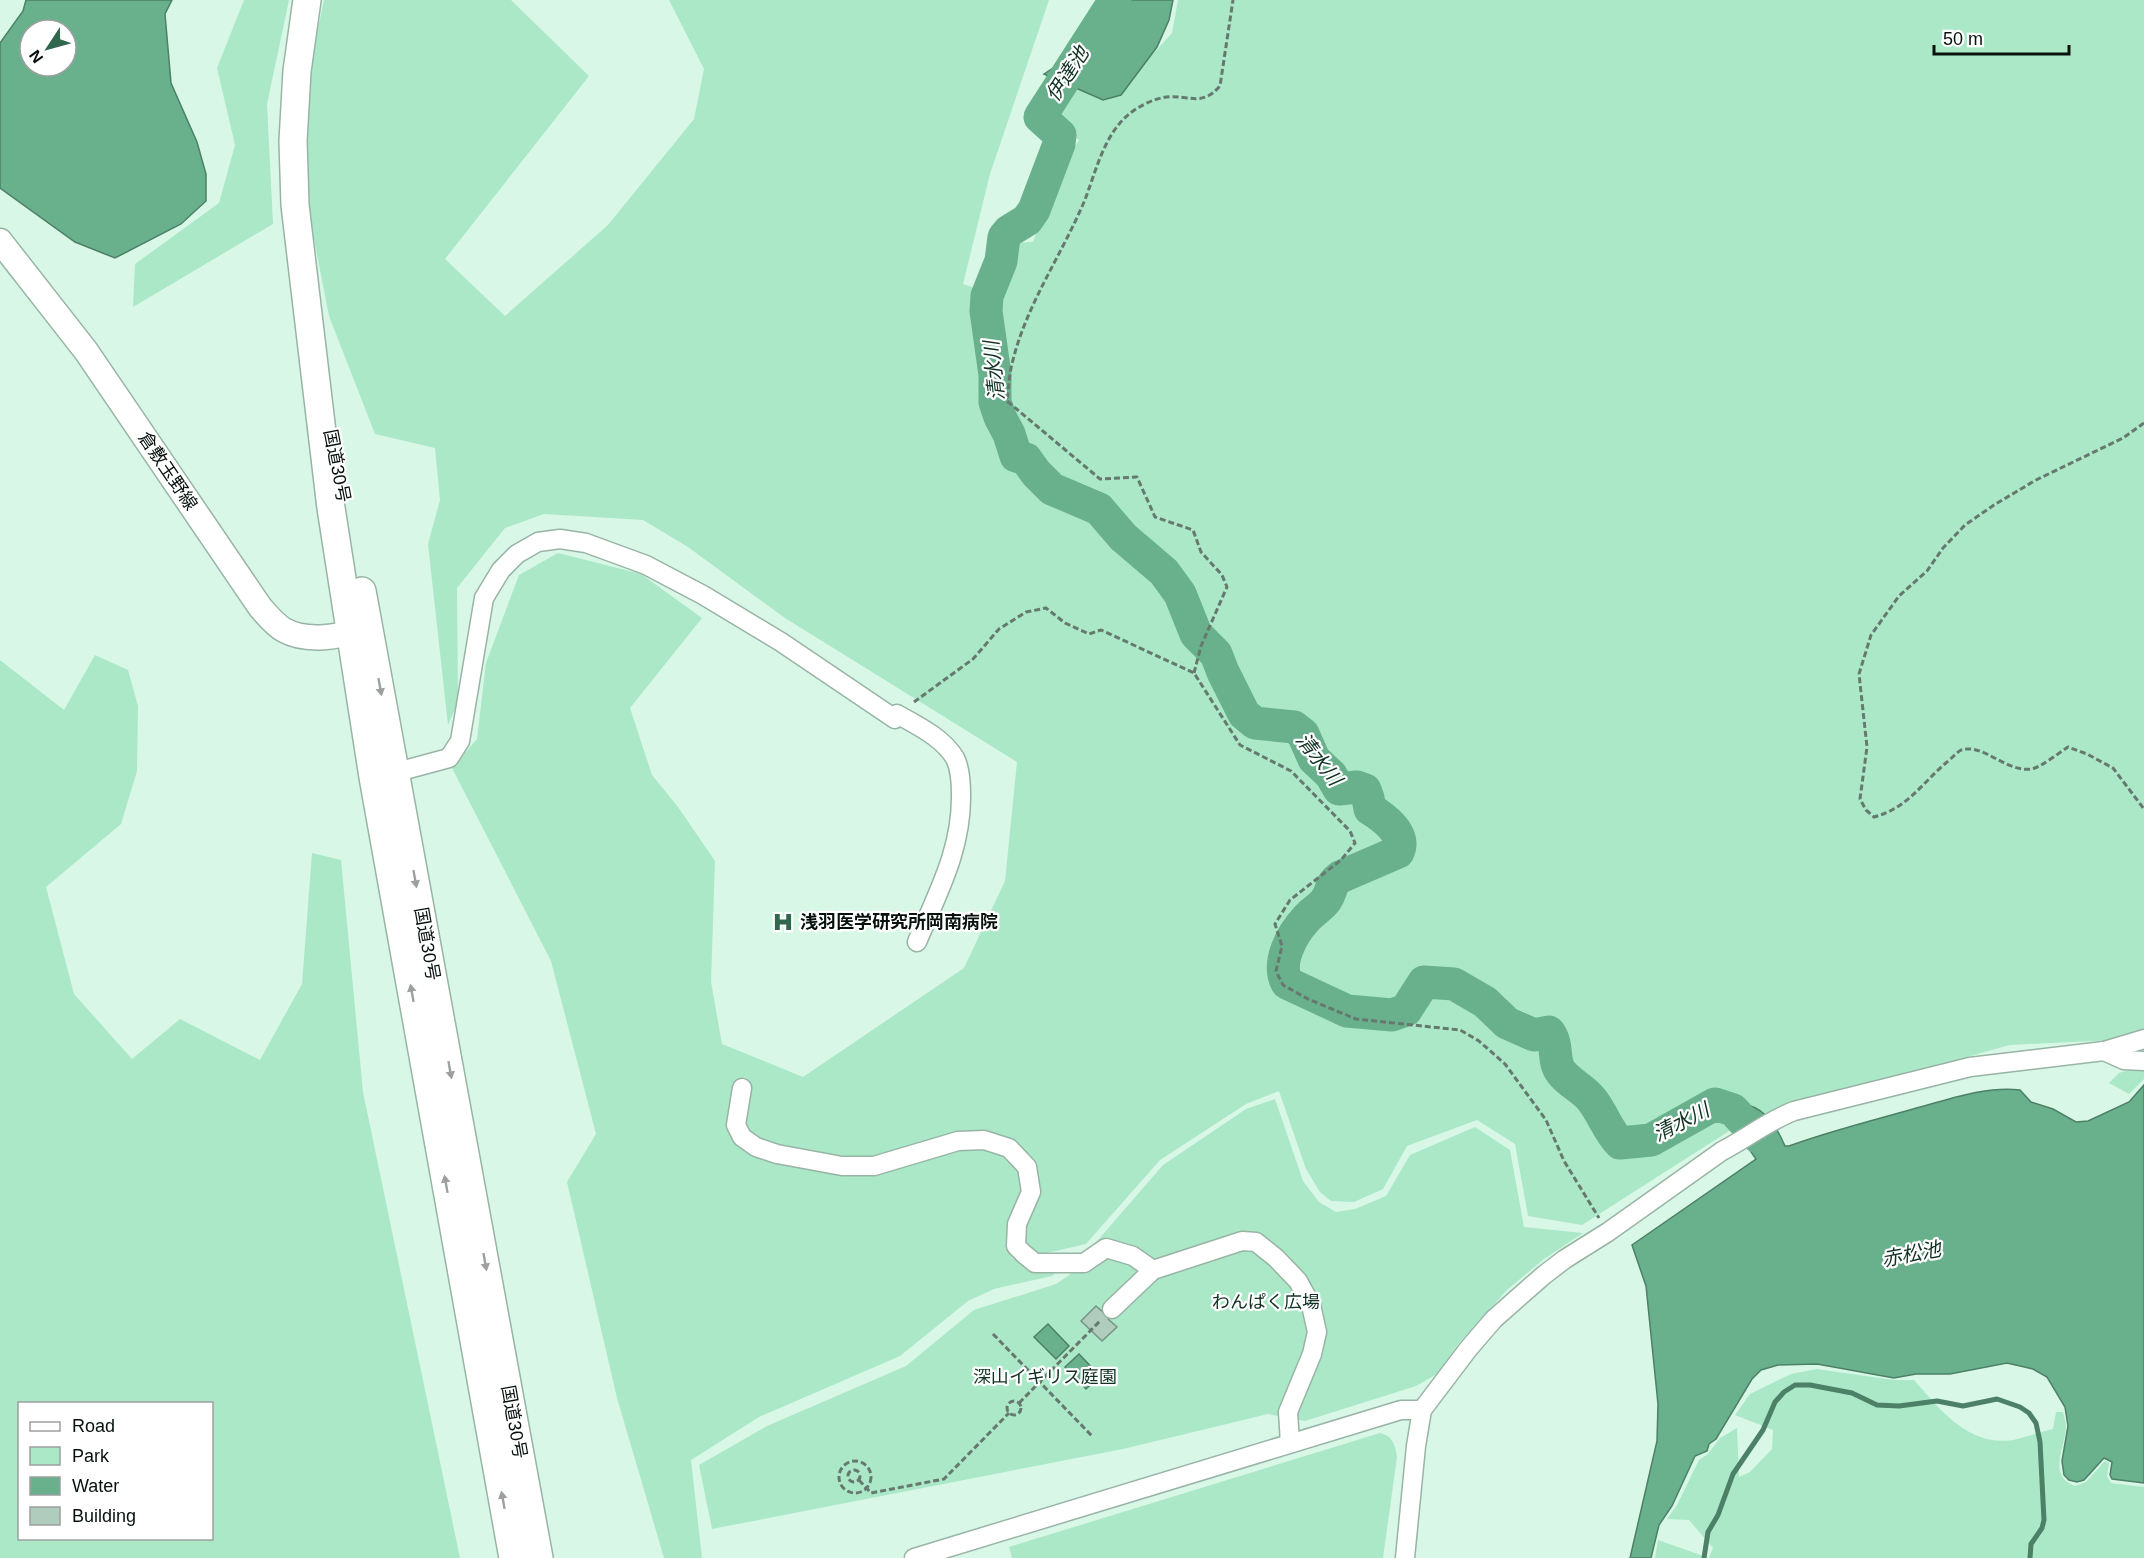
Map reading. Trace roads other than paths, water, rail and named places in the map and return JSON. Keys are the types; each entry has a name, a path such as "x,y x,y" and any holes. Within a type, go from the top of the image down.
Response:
{"highway":[{"name":"国道30号","path":"307,0 297,71 293,141 295,205 331,508 360,631 513,1558"},
{"name":"国道30号","path":"384,776 539,1558"}],"main road":[{"name":"倉敷玉野線","path":"0,241 86,351 260,607 272,620 283,630 299,636 322,637 360,631"}],"street":[{"path":"384,776 449,758 455,751 460,741 484,598 501,570 517,554 538,543 560,539 586,543 646,566 694,590 781,642 895,719 897,714 937,737 955,759 961,781 961,816 953,857 917,942"},
{"path":"1405,1558 1416,1446 1422,1410 1494,1319 1551,1269 1608,1232 1722,1151 1742,1141 1773,1119 1794,1111 1970,1067 2104,1051 2144,1039"},
{"path":"2104,1051 2124,1060 2144,1061"},
{"path":"742,1088 736,1125 742,1137 756,1147 777,1154 842,1166 874,1166 958,1141 984,1140 1009,1148 1027,1167 1031,1192 1017,1224 1016,1246 1023,1254 1035,1263 1084,1263 1106,1248 1132,1256 1152,1270"},
{"path":"1112,1309 1152,1270 1242,1241 1257,1242 1276,1257 1298,1281 1311,1305 1317,1332 1312,1354 1288,1412 1290,1443"},
{"path":"914,1558 1401,1410 1422,1410"}],"water":[{"path":"26,0 172,0 165,14 171,83 197,142 206,174 206,201 181,224 115,258 75,242 0,188 0,43 23,11"},
{"name":"伊達池","path":"1101,0 1173,0 1169,20 1157,47 1121,95 1103,100 1044,74 1071,56"},
{"name":"赤松池","path":"2144,1085 2144,1483 2112,1479 2110,1475 2112,1462 2104,1458 2084,1480 2077,1482 2069,1480 2064,1475 2062,1461 2068,1426 2065,1407 2047,1377 2033,1369 2007,1363 1950,1374 1916,1374 1894,1378 1817,1364 1778,1365 1761,1370 1752,1379 1716,1439 1709,1444 1707,1451 1695,1456 1672,1506 1659,1525 1651,1558 1630,1558 1657,1441 1658,1404 1646,1286 1632,1245 1756,1159 1724,1113 1725,1101 1748,1105 1761,1111 1775,1127 1785,1146 1789,1146 1952,1098 1993,1090 2020,1090 2031,1102 2053,1109 2076,1122 2088,1121 2129,1102"},
{"path":"1048,1324 1069,1346 1056,1359 1034,1337"},
{"path":"1079,1354 1100,1376 1086,1389 1065,1367"}],"waterway":[{"name":"清水川","path":"1115,0 1040,117 1060,135 1059,144 1034,210 1027,220 1009,231 1004,237 1001,261 987,296 986,311 995,375 995,402 1016,456 1026,459 1052,489 1099,509 1123,537 1164,572 1180,594 1196,634 1216,654 1244,714 1255,723 1294,727 1303,734 1314,759 1331,775 1339,789 1357,787 1365,790 1370,809 1387,821 1397,833 1400,845 1398,852 1340,877 1334,883 1324,903 1301,925 1284,958 1283,967 1287,983 1347,1011 1392,1015 1406,1010 1424,982 1454,984 1485,1002 1507,1023 1534,1035 1549,1032 1554,1042 1557,1063 1561,1072 1592,1100 1620,1143 1651,1140 1715,1104 1733,1110 1758,1137"},
{"path":"1704,1558 1708,1532 1718,1515 1733,1474 1763,1430 1775,1402 1795,1385 1810,1385 1852,1393 1877,1405 1899,1406 1937,1401 1963,1406 1997,1399 2020,1407 2029,1413 2036,1423 2040,1442 2044,1520 2042,1528 2031,1544 2030,1558"}],"place":[{"name":"浅羽医学研究所岡南病院","path":"783,922"}],"park label":[{"name":"わんぱく広場","path":"1266,1302"},
{"name":"深山イギリス庭園","path":"1045,1377"}]}
